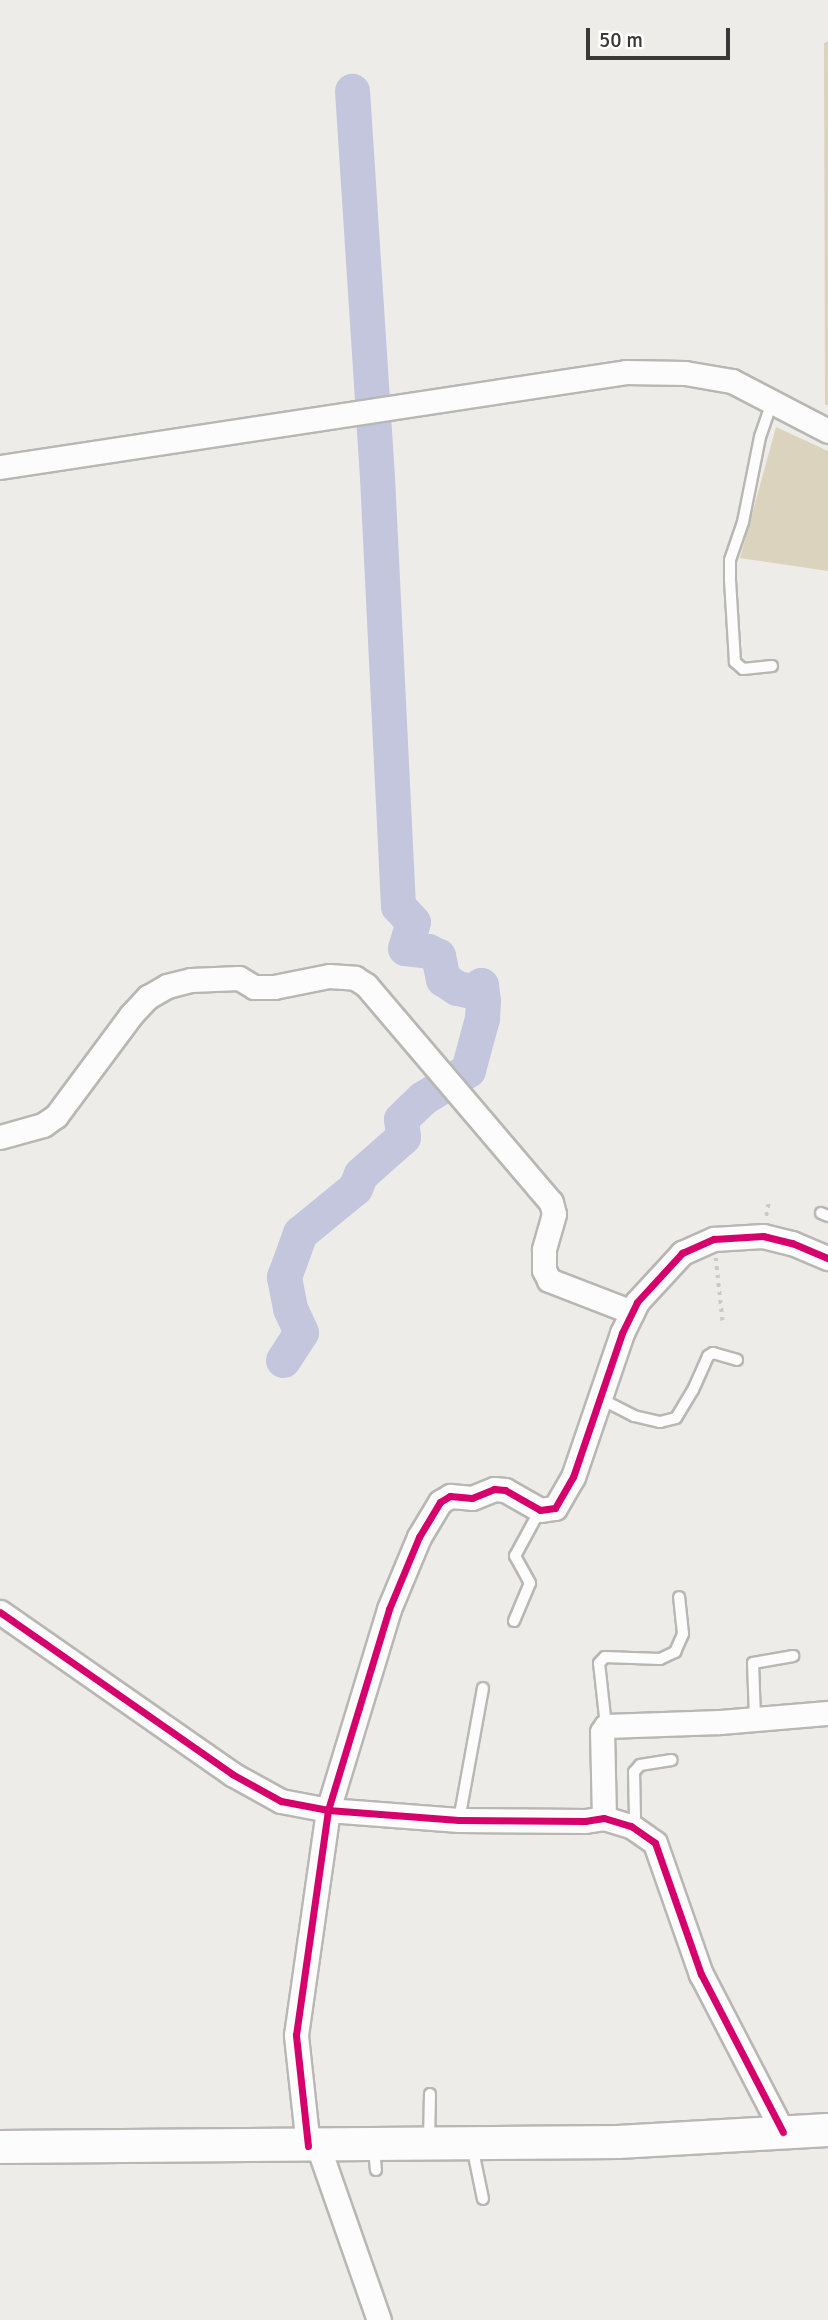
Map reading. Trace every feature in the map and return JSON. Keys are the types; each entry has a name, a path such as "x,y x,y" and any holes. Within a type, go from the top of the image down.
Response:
{"street":[{"path":"0,467 626,372 685,373 732,381 828,431"},
{"path":"0,1137 43,1125 56,1115 131,1015 148,997 167,986 191,980 239,978 254,987 274,988 329,976 355,978 366,985 551,1202 554,1214 544,1250 544,1270 549,1280 632,1312"},
{"path":"379,2320 313,2146 296,2035 328,1810 389,1609 412,1550 440,1502 450,1496 472,1498 494,1489 505,1490 540,1510 555,1508 565,1494 632,1312 650,1286 682,1253 714,1239 764,1236 792,1243 828,1258"},
{"path":"0,1612 232,1774 281,1801 328,1810 459,1820 585,1821 604,1818 631,1826 655,1843 701,1974 783,2132"},
{"path":"604,1818 603,1732 606,1726 828,1713"},
{"path":"0,2147 313,2146 375,2158 429,2144 618,2142 828,2130"}],"lane":[{"path":"772,403 760,437 743,523 730,560 735,662 743,669 772,666"},
{"path":"599,1398 634,1416 660,1422 676,1418 690,1397 708,1356 713,1353 737,1360"},
{"path":"514,1621 530,1583 514,1556 540,1510"},
{"path":"606,1726 599,1663 604,1657 660,1659 675,1652 683,1634 680,1597"},
{"path":"755,1718 752,1663 793,1656"},
{"path":"459,1820 483,1688"},
{"path":"631,1826 635,1818 634,1772 640,1765 672,1760"},
{"path":"429,2144 430,2094"},
{"path":"471,2143 482,2199"}],"path":[{"path":"714,1239 723,1324"}],"shaded area":[{"path":"828,41 828,405 825,405 824,43"},
{"path":"776,427 828,451 828,571 740,558"}],"waterway":[{"path":"283,1360 301,1332 290,1308 284,1277 300,1233 355,1188 361,1174 403,1137 401,1119 423,1098 468,1070 482,1018 483,1001 481,985 472,991 457,988 443,979 438,956 428,951 405,948 413,922 398,906 377,477 352,91"}],"cycle path":[{"path":"308,2146 296,2035 328,1810 389,1609 419,1537 440,1502 450,1496 472,1498 494,1489 505,1490 540,1510 555,1508 573,1477 622,1333 637,1302 682,1253 714,1239 763,1236 792,1243 828,1258"},
{"path":"0,1612 232,1774 281,1801 328,1810 459,1820 585,1821 604,1818 631,1826 655,1843 701,1974 783,2132"}]}
